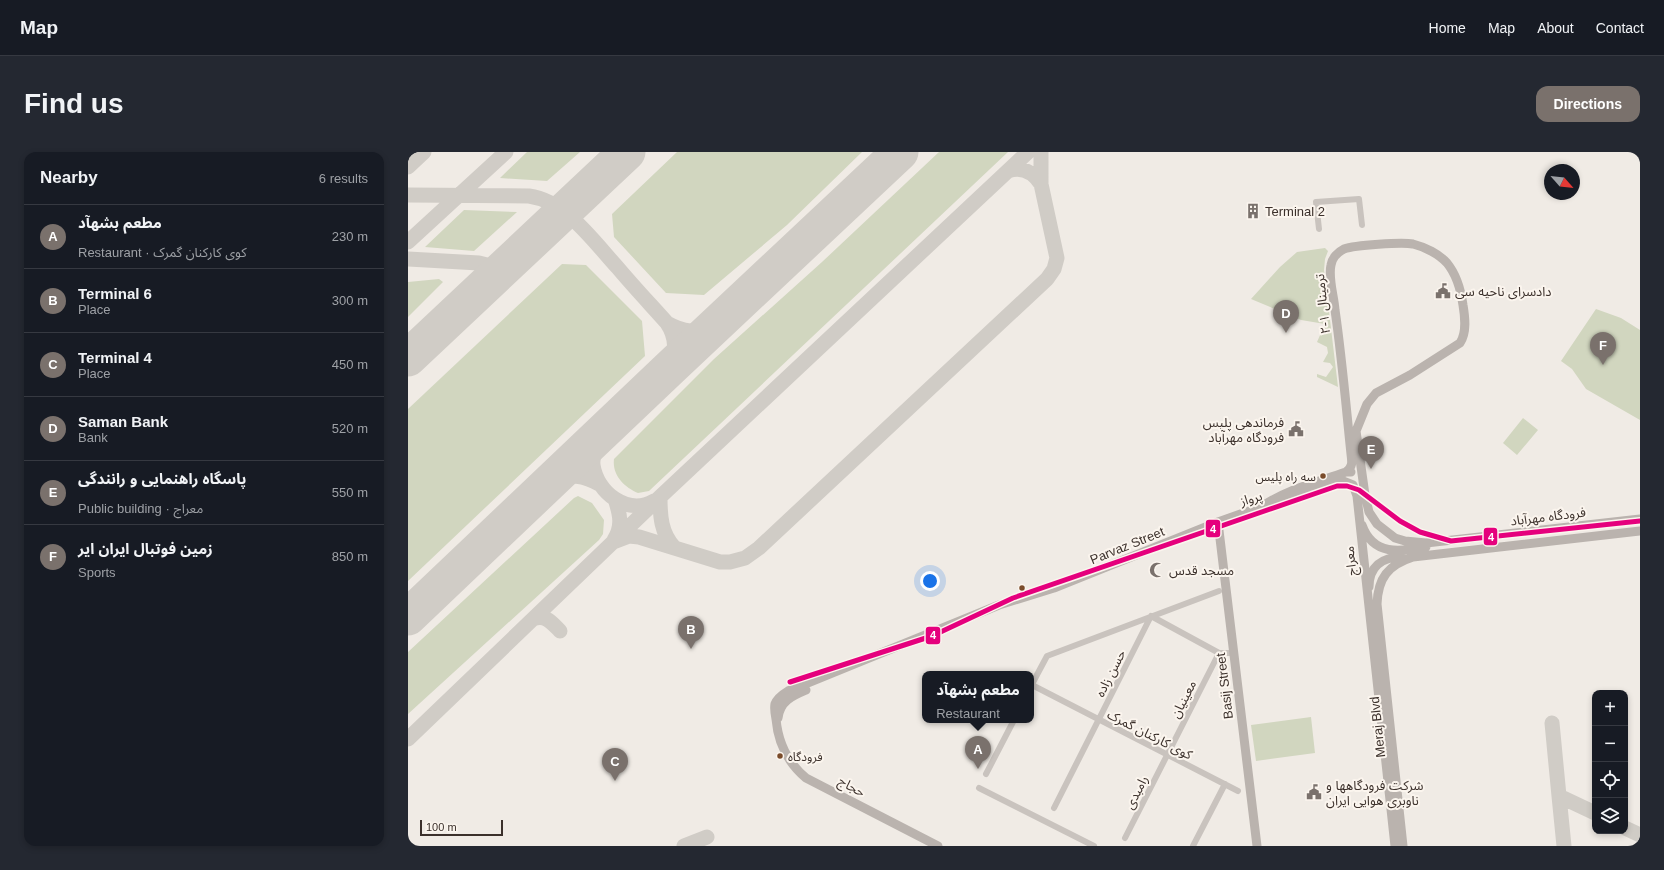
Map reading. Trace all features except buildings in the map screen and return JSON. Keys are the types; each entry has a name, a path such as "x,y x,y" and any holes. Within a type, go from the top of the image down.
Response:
{"main road":[{"name":"ترمینال ۱-۲","path":"1400,243 1413,244 1433,252 1444,261 1454,276 1464,312 1462,340 1460,343 1410,375 1376,393 1367,404 1353,432 1331,281 1331,265 1334,257 1345,249 1400,243"},
{"path":"1353,432 1353,467 1357,475 1363,481"},
{"path":"1353,467 1363,481"},
{"path":"1263,506 1280,496 1353,467"},
{"name":"پرواز","path":"1218,522 1263,506 1275,506 1343,481 1350,483 1355,489 1358,514"},
{"name":"فرودگاه مهرآباد","path":"1363,481 1369,512 1376,524 1395,538 1405,541 1426,543 1640,519"},
{"path":"1358,514 1364,531 1372,541 1386,551 1420,548 1465,539"},
{"name":"معراج","path":"1358,514 1372,605"},
{"name":"Basij Street","path":"1218,522 1257,846"},
{"name":"Parvaz Street","path":"777,728 774,709 775,703 781,695 788,691 999,605 1054,588 1218,522"},
{"path":"1550,528 1551,541"},
{"name":"فرودگاه مهرآباد","path":"1372,605 1380,582 1385,574 1394,565 1413,557 1640,531"},
{"name":"Meraj Blvd","path":"1372,605 1394,846"},
{"name":"Meraj Blvd","path":"1372,605 1403,846"},
{"name":"حجاج","path":"777,728 788,758 798,771 806,778 938,846"}],"street":[{"path":"1319,229 1316,202 1359,199 1362,225"},
{"path":"1034,680 1047,656 1219,591"},
{"path":"1151,616 1219,652 1233,653"},
{"name":"حسن زاده","path":"1054,808 1151,616"},
{"name":"معینیان","path":"1167,755 1219,652"},
{"name":"کوی کارکنان گمرک","path":"1034,688 1238,791"},
{"path":"986,774 1012,723"},
{"name":"رامبدی","path":"1125,838 1167,755"},
{"path":"1194,846 1225,784"},
{"path":"979,788 1094,846"}],"green space":[{"path":"527,152 580,152 547,181 500,178"},
{"path":"677,152 862,152 787,225 704,295 666,293 614,237 612,214"},
{"path":"939,152 1008,152 649,491 638,493 624,484 620,480 615,470 614,459 714,359 822,262"},
{"path":"464,210 517,212 474,251 425,247"},
{"path":"1325,248 1328,251 1325,259 1324,270 1338,387 1317,377 1317,374 1326,377 1333,367 1330,363 1323,362 1328,353 1327,347 1317,342 1325,324 1301,320 1251,299 1280,267 1297,252"},
{"path":"562,264 586,265 642,321 645,356 408,581 408,409"},
{"path":"439,279 443,282 408,317 408,282"},
{"path":"1596,309 1621,318 1640,330 1640,420 1586,389 1572,369 1561,361"},
{"path":"1523,418 1538,430 1517,455 1503,443"},
{"path":"578,496 592,503 604,520 603,534 599,540 408,714 408,652 574,498"},
{"path":"1311,717 1315,753 1256,761 1251,725"}],"taxiway":[{"path":"408,167 424,152"},
{"path":"408,242 506,152"},
{"path":"408,739 660,497 1028,152"},
{"path":"616,541 629,536 639,537 720,562 730,562 745,558 759,548 1047,279 1054,269 1057,258 1041,184 1041,152"},
{"path":"1008,171 1018,169 1027,171 1031,173 1041,184"},
{"path":"408,195 529,196 542,199 555,206 567,214 589,235 667,323 673,334 674,340 674,351 670,368"},
{"path":"408,259 479,263 503,269"},
{"path":"667,323 690,331 702,331 714,327"},
{"path":"600,435 593,458 593,465 596,475 607,493 624,504 634,506 644,505 654,501"},
{"path":"552,481 558,478 576,476 589,479 601,485"},
{"path":"660,497 662,524 666,536 674,547"},
{"path":"614,540 620,525 615,499"},
{"path":"533,619 545,618 560,631"},
{"path":"1552,723 1559,796 1592,812"},
{"path":"1559,796 1564,846"},
{"path":"1628,829 1640,835"},
{"path":"684,846 707,837"}],"runway":[{"path":"408,358 627,152"},
{"path":"408,617 900,152"}],"metro line":[{"name":"4","path":"790,682 932,636 1013,598 1337,486 1347,486 1359,490 1400,521 1420,532 1451,541 1640,521"}],"place":[{"name":"Terminal 2","path":"1253,211"},
{"name":"دادسرای ناحیه سی","path":"1443,291"},
{"name":"Saman Bank","path":"1286,333"},
{"name":"زمین فوتبال ایران ایر","path":"1603,365"},
{"name":"فرماندهی پلیس فرودگاه مهرآباد","path":"1296,429"},
{"name":"پاسگاه راهنمایی و رانندگی","path":"1371,469"},
{"name":"سه راه پلیس","path":"1323,476"},
{"name":"مسجد قدس","path":"1157,570"},
{"name":"Terminal 6","path":"691,649"},
{"name":"فرودگاه","path":"780,756"},
{"name":"مطعم بشهآد","path":"978,769"},
{"name":"Terminal 4","path":"615,781"},
{"name":"شرکت فرودگاهها و ناوبری هوایی ایران","path":"1314,792"}]}
